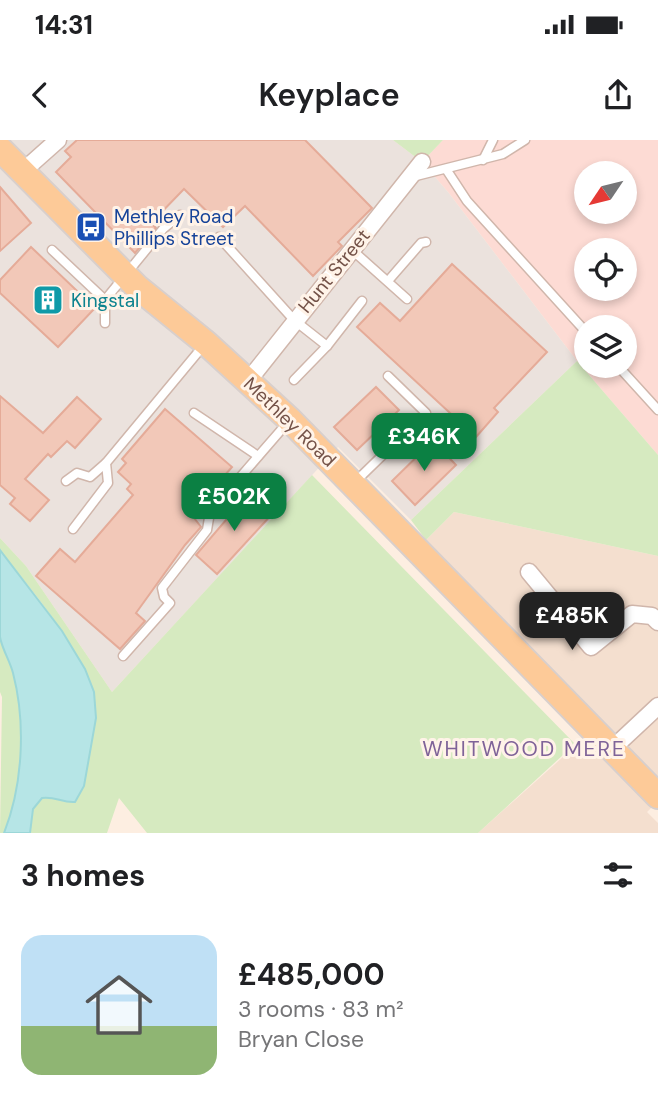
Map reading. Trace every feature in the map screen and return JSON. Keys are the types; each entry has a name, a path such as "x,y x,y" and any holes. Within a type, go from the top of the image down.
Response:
{"main road":[{"name":"Methley Road","path":"0,149 125,275 206,342 289,419 658,796"}],"street":[{"path":"22,172 58,140"},
{"name":"Hunt Street","path":"248,380 422,162"},
{"path":"529,572 591,647 632,614 652,616 658,622"},
{"path":"612,749 658,706"}],"lane":[{"path":"483,160 494,140"},
{"path":"409,178 503,154 525,140"},
{"path":"446,169 467,201 574,319"},
{"path":"105,323 104,300 163,229 180,215"},
{"path":"219,237 294,320 327,346"},
{"path":"388,281 421,243 426,243"},
{"path":"351,249 407,299"},
{"path":"52,250 104,300"},
{"path":"294,380 327,346 362,301"},
{"path":"66,481 77,473 90,477 106,463 206,342"},
{"path":"353,484 426,413 388,376"},
{"path":"629,378 658,410"},
{"path":"194,413 258,456"},
{"path":"123,656 170,603 164,597 162,588 207,530 210,512 289,419"},
{"path":"73,529 108,484 106,463"}],"shaded area":[{"path":"0,140 393,140 422,162 448,192 574,357 574,364 411,520 338,447 112,692 26,566 0,538"},
{"path":"443,140 658,140 658,455 592,378 637,378 637,315 574,315 574,357 422,162"},
{"path":"454,512 658,556 658,801 647,812 658,823 658,833 478,833 602,722 426,540"}],"green space":[{"path":"393,140 443,140 422,162"},
{"path":"574,364 574,378 592,378 658,455 658,556 454,512 426,540 411,520"},
{"path":"312,475 575,744 478,833 147,833 119,798 107,833 30,833 33,809 42,798 55,796 65,802 94,724 94,696 75,652 44,606 0,550 0,538 26,566 112,692"},
{"path":"0,639 16,685 21,736 17,786 4,833 0,833"}],"water":[{"path":"0,550 62,631 85,669 94,692 96,718 84,786 75,802 42,798 33,809 30,833 4,833 19,774 21,733 13,673 0,637"}],"building":[{"path":"77,140 305,140 372,208 338,242 342,246 313,276 245,206 223,227 184,189 151,223 156,228 135,253 56,172 71,157 65,151"},
{"path":"0,187 31,223 0,251"},
{"name":"Kingstal","path":"31,247 95,308 58,347 0,293 0,280"},
{"path":"452,264 547,352 494,408 498,412 476,437 357,327 380,303 400,321"},
{"path":"376,387 399,410 357,450 334,427"},
{"path":"0,396 43,433 77,397 101,419 75,448 67,441 51,457 48,454 25,479 49,500 30,521 10,504 15,498 0,485"},
{"path":"165,409 232,467 191,514 201,527 136,613 145,621 120,649 36,576 60,549 75,562 133,495 127,489 131,484 118,472 126,463 122,459"},
{"path":"433,441 456,465 415,505 392,481"},
{"path":"250,492 273,513 217,574 196,555"}],"place":[{"name":"Methley Road Phillips Street","path":"91,227"},
{"name":"Kingstal","path":"48,300"}],"district":[{"name":"WHITWOOD MERE","path":"524,749"}]}
